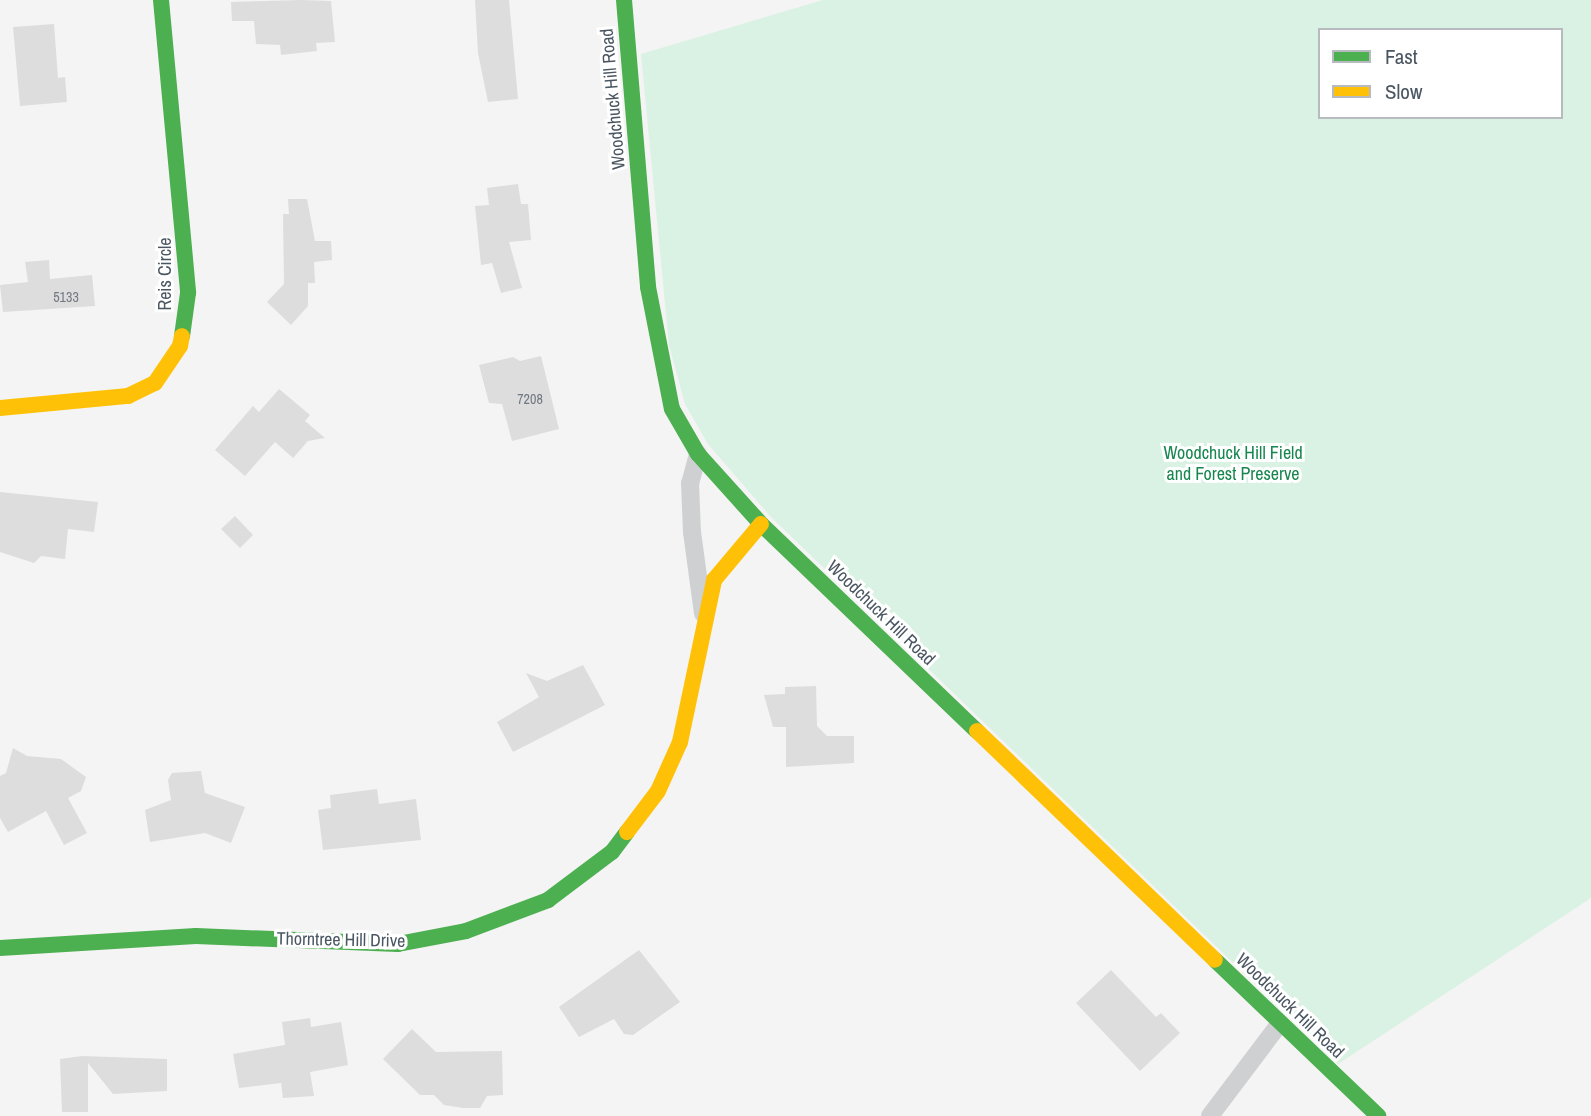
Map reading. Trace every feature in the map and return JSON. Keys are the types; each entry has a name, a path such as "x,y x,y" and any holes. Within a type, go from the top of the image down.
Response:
{"street":[{"name":"Reis Circle","path":"0,408 128,396 155,383 180,346 188,293 161,0"},
{"name":"Woodchuck Hill Road","path":"624,0 648,287 659,361 672,409 698,454 761,524 1378,1116"},
{"name":"Thorntree Hill Drive","path":"698,454 690,483 692,532 703,615"},
{"name":"Thorntree Hill Drive","path":"0,948 196,936 398,944 466,931 548,900 612,852 658,791 680,742 703,615 725,562 761,524"},
{"path":"1210,1116 1280,1023"}],"green space":[{"name":"Woodchuck Hill Field and Forest Preserve","path":"823,0 1591,0 1591,898 1338,1064 770,516 708,444 685,404 669,345 641,54"}],"building":[{"path":"475,0 509,0 518,99 488,102 478,53"},
{"path":"331,1 335,42 316,43 317,51 281,55 280,45 256,44 254,21 232,21 231,2"},
{"path":"54,24 58,78 65,77 67,102 20,106 13,27"},
{"path":"518,184 521,204 528,204 531,240 509,242 522,288 501,293 492,263 481,265 475,206 489,205 487,188"},
{"path":"288,199 307,199 315,241 331,241 332,260 314,262 315,283 308,283 308,306 291,325 267,302 284,284 283,214 289,214"},
{"path":"49,260 50,279 92,275 95,306 3,312 0,285 28,282 25,262"},
{"path":"541,356 559,429 512,441 502,404 489,403 479,365 513,357 520,361"},
{"path":"279,389 310,415 305,421 325,438 308,441 293,458 275,442 245,476 215,450 253,406 259,412"},
{"path":"0,492 98,502 94,532 68,529 65,559 41,556 34,563 0,552"},
{"path":"235,516 253,535 240,548 221,529"},
{"path":"583,665 605,705 513,752 497,722 539,697 526,673 547,681"},
{"path":"816,686 817,726 827,736 854,736 854,763 786,767 786,727 773,727 764,695 785,694 785,687"},
{"path":"13,748 27,756 61,759 86,777 81,791 68,798 87,833 64,845 46,811 8,832 0,818 0,776 6,773"},
{"path":"201,771 205,793 245,807 231,843 205,833 150,842 145,810 171,800 168,780 172,773"},
{"path":"377,789 379,804 416,799 421,840 323,850 318,810 331,808 330,795"},
{"path":"639,950 680,1002 633,1035 624,1034 614,1019 579,1037 559,1007"},
{"path":"1111,970 1156,1017 1161,1013 1180,1033 1140,1071 1076,1003"},
{"path":"310,1018 311,1027 341,1022 348,1065 310,1072 314,1096 283,1098 281,1083 239,1088 233,1054 285,1045 282,1022"},
{"path":"412,1029 436,1052 502,1051 503,1095 487,1096 480,1108 463,1108 444,1105 434,1095 420,1095 383,1059"},
{"path":"82,1056 167,1059 167,1091 113,1094 88,1063 88,1112 62,1112 60,1059"}],"traffic: fast":[{"path":"161,0 188,293 182,336"},
{"path":"624,0 648,287 672,409 698,454 761,524 977,731"},
{"path":"0,948 196,936 398,944 466,931 548,900 612,852 627,832"},
{"path":"1215,960 1378,1116"}],"traffic: slow":[{"path":"0,408 128,396 155,383 180,346 182,336"},
{"path":"627,832 658,791 680,742 714,580 761,524"},
{"path":"977,731 1215,960"}]}
